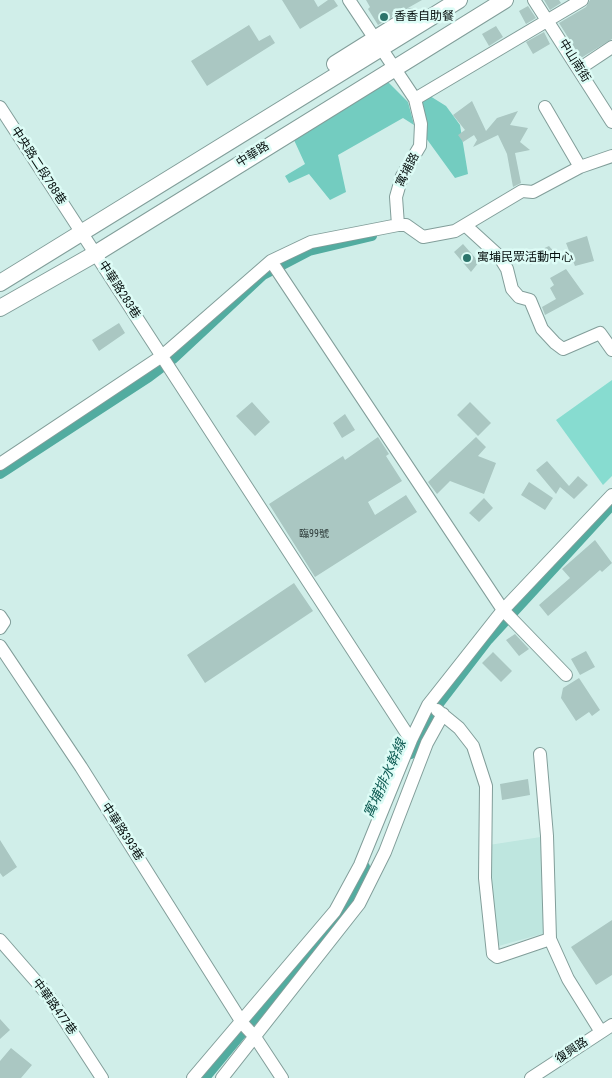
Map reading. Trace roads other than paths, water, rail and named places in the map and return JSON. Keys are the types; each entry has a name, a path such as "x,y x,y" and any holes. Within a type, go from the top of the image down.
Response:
{"main road":[{"name":"中華路","path":"383,54 440,0"},
{"name":"中華路","path":"0,296 85,239 383,54 459,0"},
{"name":"中華路","path":"0,283 85,239 383,54 483,0"},
{"name":"中華路","path":"383,54 505,0"},
{"name":"中華路","path":"0,272 85,239"},
{"name":"中華路","path":"0,308 85,239"}],"street":[{"name":"寓埔路","path":"349,0 414,99 421,124 420,146 402,176 396,197 398,224"},
{"name":"中山南街","path":"534,0 612,122"},
{"path":"414,99 582,0"},
{"path":"579,69 612,47"},
{"name":"中央路二段788巷","path":"0,107 85,239"},
{"path":"544,107 580,167"},
{"path":"0,464 166,362 271,261 311,242 398,224 406,225 423,237 455,230 522,191 533,192 580,167 612,156"},
{"path":"465,225 499,256 507,269 512,289 519,297 530,300 542,329 555,343 563,349 600,334 612,350"},
{"name":"中華路283巷","path":"85,239 411,740"},
{"path":"271,261 283,275 503,610 566,675"},
{"path":"193,1078 335,911 360,866 411,740 428,705 503,610 612,495"},
{"path":"0,616 4,624 0,628"},
{"name":"中華路393巷","path":"0,646 81,767 242,1022 255,1037 282,1078"},
{"path":"428,705 443,714 459,728 473,746 486,786 485,878 492,954 497,957 550,939"},
{"path":"222,1078 359,904 385,852 427,743 443,714"},
{"path":"540,754 547,836 550,939 568,980 607,1028"},
{"name":"中華路477巷","path":"0,940 48,995 102,1078"},
{"name":"復興路","path":"531,1078 607,1028"}],"waterway":[{"path":"0,474 149,377 173,359 263,275 309,251 372,236"},
{"name":"寓埔排水幹線","path":"411,754 435,709 488,640 612,505"},
{"name":"寓埔排水幹線","path":"205,1078 328,929 356,889 365,867"}],"place":[{"name":"香香自助餐","path":"384,17"},
{"name":"寓埔民眾活動中心","path":"467,258"}]}
